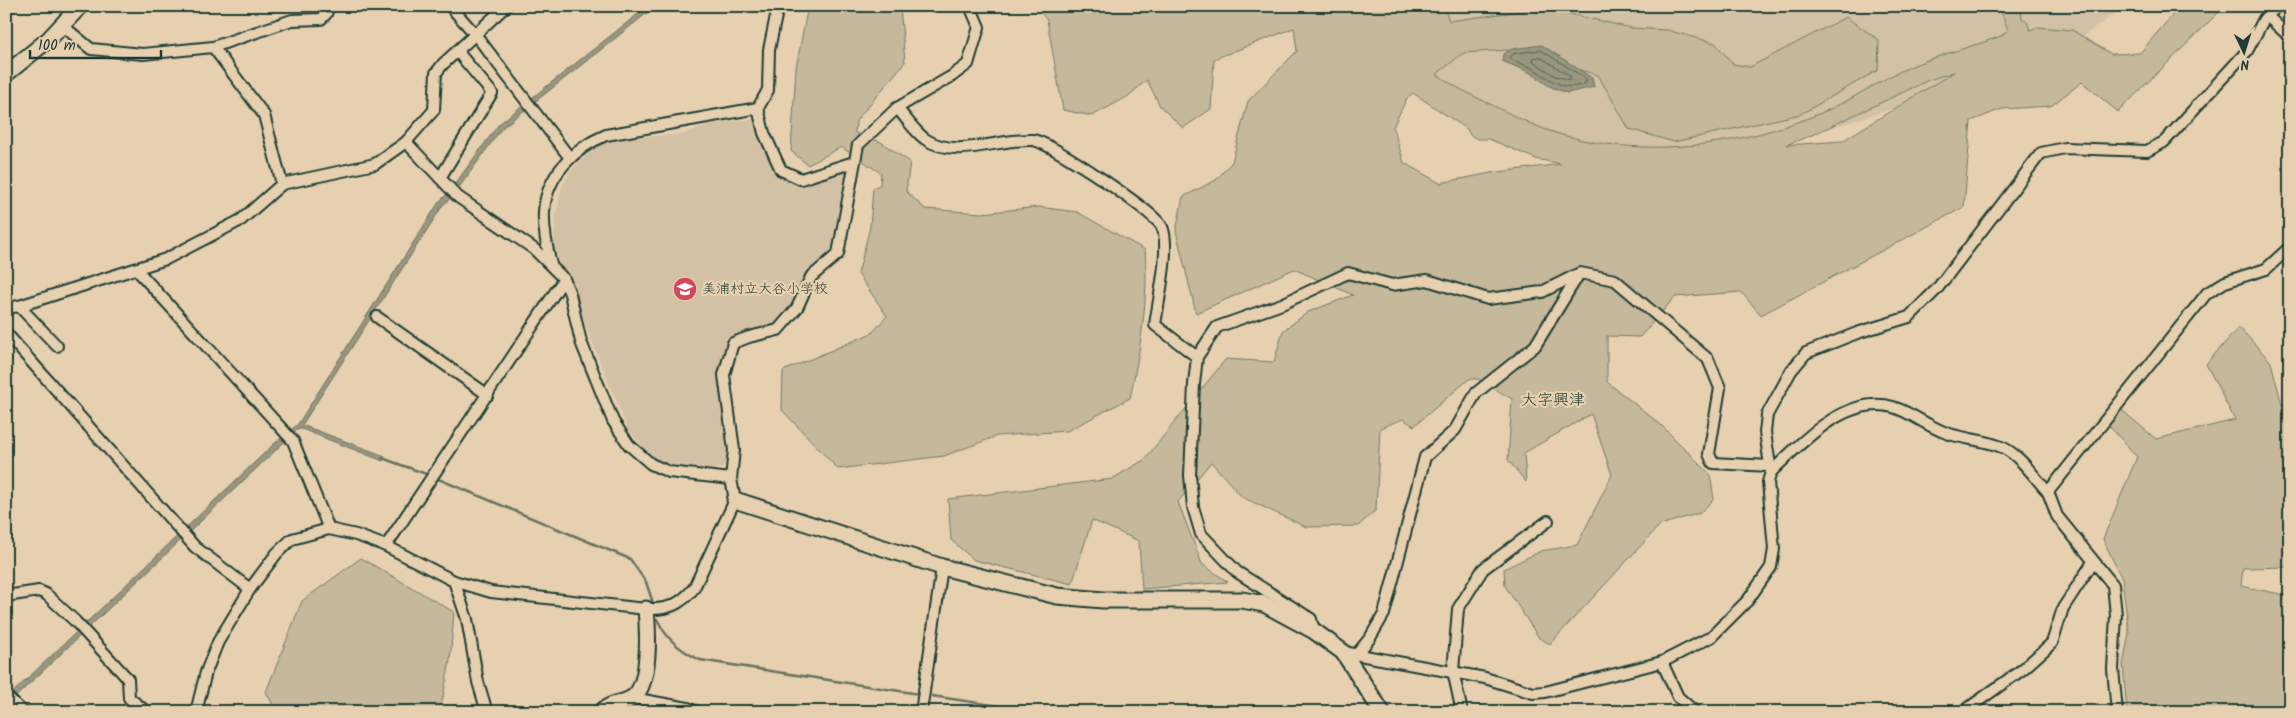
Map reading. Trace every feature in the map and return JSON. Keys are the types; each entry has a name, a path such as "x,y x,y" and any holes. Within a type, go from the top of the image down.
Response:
{"street":[{"path":"6,74 63,26 80,6"},
{"path":"63,26 91,49 143,54 213,46 292,20 321,19 326,14 329,6"},
{"path":"450,6 475,34 570,158"},
{"path":"6,308 19,306 136,270 179,253 241,220 282,184 375,164 406,142 434,110 436,74 443,64 506,6"},
{"path":"778,6 769,50 768,90 758,108 764,134 782,170 801,179 854,162"},
{"path":"196,712 206,672 218,642 250,588 277,553 292,539 329,529 356,534 386,546 454,582 499,593 646,610 662,610 684,600 694,588 735,500 731,479 734,450 724,375 733,343 778,330 797,308 811,277 838,254 858,146 897,108 952,76 968,64 979,27 970,6"},
{"path":"735,500 942,567 1057,596 1103,600 1242,600 1264,604 1350,653 1453,671 1485,678 1533,693 1545,692 1662,662 1711,637 1748,600 1771,567 1774,549 1768,482 1771,469 1765,432 1767,415 1791,371 1806,353 1857,333 1909,317 1937,289 2041,153 2066,148 2147,151 2164,142 2247,51 2267,16 2277,6"},
{"path":"2267,16 2290,37"},
{"path":"213,46 264,115 282,184"},
{"path":"440,178 492,93 457,50"},
{"path":"551,265 546,244 544,211 554,177 570,158 587,143 606,135 758,108"},
{"path":"897,108 924,138 944,148 1034,140 1052,147 1142,208 1162,226 1166,245 1155,325 1197,357"},
{"path":"406,142 457,195 534,249 564,279 570,294 581,342 613,421 629,445 651,464 669,472 731,479"},
{"path":"2048,492 2206,294 2225,282 2266,269 2290,247"},
{"path":"136,270 293,441 329,529"},
{"path":"1350,653 1370,638 1384,614 1425,457 1455,430 1476,393 1536,346 1580,273"},
{"path":"1314,631 1311,619 1237,572 1202,534 1193,507 1190,475 1197,357 1217,327 1282,304 1348,274 1392,285 1428,280 1488,299 1542,292 1580,273 1615,280 1708,359 1720,388 1709,454 1713,463 1771,469 1831,419 1844,411 1877,405 1892,407 1944,432 1999,446 2012,453 2048,492 2057,516 2093,562 2114,585 2116,615 2113,669 2117,712"},
{"path":"386,546 564,279"},
{"path":"19,306 57,346"},
{"path":"377,317 488,395"},
{"path":"6,333 195,547 250,588"},
{"path":"1462,712 1453,671 1458,609 1483,569 1548,521"},
{"path":"1963,712 2023,669 2052,643 2063,608 2093,562"},
{"path":"921,712 942,567"},
{"path":"454,582 467,619 484,710"},
{"path":"6,596 39,591 46,594 128,679 129,698 146,712"},
{"path":"632,698 642,685 645,671 646,610"},
{"path":"1350,653 1382,712"},
{"path":"1662,662 1678,697 1695,712"},
{"path":"6,696 20,709"},
{"path":"600,712 608,705 632,698 688,708 697,712"}],"shaded area":[{"path":"808,6 900,6 905,62 856,121 855,133 881,142 910,162 906,191 925,209 982,213 1039,207 1077,212 1145,250 1145,306 1130,398 1067,431 997,436 944,456 838,469 782,410 783,371 872,333 887,316 858,274 870,227 873,188 880,185 881,173 841,147 808,165 791,151 796,68"},
{"path":"1035,6 1444,6 1449,21 1544,8 1631,28 1667,30 1715,43 1733,64 1750,67 1846,17 1879,40 1878,70 1801,114 1674,142 1629,129 1598,75 1508,50 1463,53 1437,74 1473,96 1530,123 1566,136 1598,143 1662,147 1727,141 1760,134 1821,113 1912,66 2001,36 2008,30 1999,6 2021,8 2022,19 2027,22 2030,30 2038,27 2072,30 2111,54 2140,53 2180,6 2225,6 2118,112 2082,82 2051,106 2002,109 1971,121 1964,207 1761,315 1741,292 1675,297 1640,337 1607,336 1607,382 1660,424 1710,474 1714,499 1700,513 1660,525 1550,644 1539,638 1505,586 1504,569 1541,551 1577,545 1612,475 1591,414 1524,453 1526,482 1508,460 1512,399 1478,379 1469,379 1414,426 1403,419 1380,428 1376,510 1358,526 1306,527 1242,497 1211,462 1178,502 1202,564 1228,582 1142,589 1139,541 1092,520 1072,584 974,560 951,540 948,499 1112,479 1144,460 1226,359 1274,362 1283,331 1308,312 1353,295 1294,269 1196,313 1176,231 1183,197 1216,180 1232,162 1248,101 1297,51 1294,28 1214,59 1211,109 1183,128 1160,106 1147,80 1127,97 1092,116 1063,110 1047,20","holes":["1954,72 1842,141 1786,145 1812,135 1929,80","1413,93 1467,129 1470,135 1478,139 1489,139 1536,159 1561,164 1491,173 1440,183 1404,163 1393,127 1407,98"]},
{"path":"1348,6 2125,6 2072,44 1956,89 1740,156 1511,136"},
{"name":"美浦村立大谷小学校","path":"756,119 768,154 788,182 801,184 846,171 836,241 828,255 802,280 797,299 787,313 773,326 741,332 724,350 720,374 730,448 723,468 696,470 672,465 651,457 628,429 559,262 554,245 555,220 561,189 572,169 588,153 604,142 626,138 684,134 714,123"},
{"path":"2239,327 2271,362 2282,405 2290,400 2290,567 2243,568 2241,586 2290,596 2290,712 2127,712 2123,665 2129,633 2122,579 2103,539 2137,457 2105,421 2117,406 2156,439 2235,420 2206,364"},
{"path":"361,558 454,612 450,661 440,712 277,712 266,692 302,601"}],"water":[{"path":"648,6 656,6 502,128 453,196 443,205 302,425 385,456 383,461 299,428 6,706 6,699 275,443 298,424 439,202 449,192 499,124"},
{"path":"1542,45 1592,78 1594,87 1567,93 1549,86 1529,72 1502,61 1503,54 1512,49"}],"waterway":[{"path":"382,458 429,475"},
{"path":"436,478 630,559 646,582 653,603"},
{"path":"657,619 665,633 675,644 700,660 919,694"},
{"path":"932,696 1039,712"}],"place":[{"name":"美浦村立大谷小学校","path":"685,289"}],"district":[{"name":"大字興津","path":"1553,400"}]}
